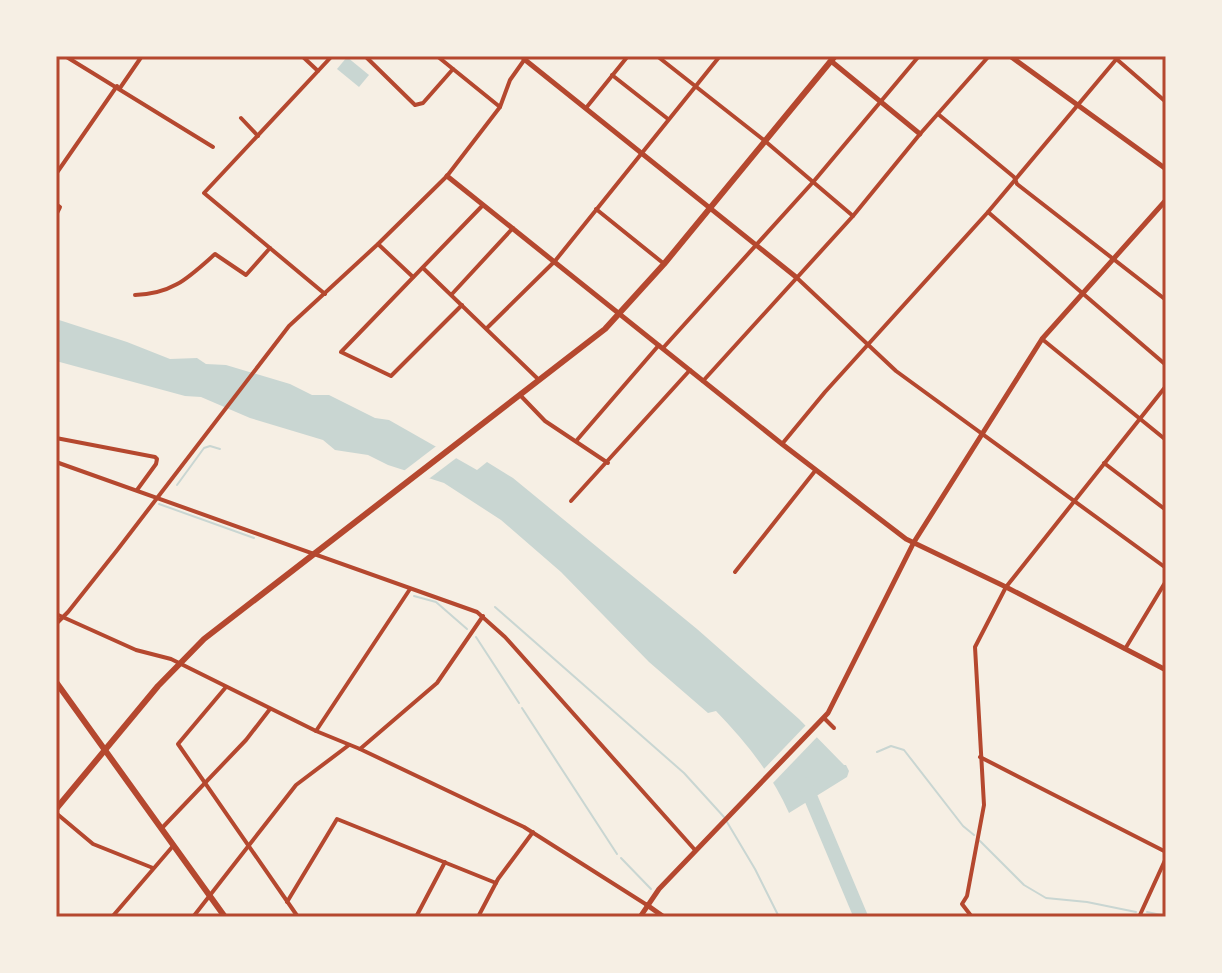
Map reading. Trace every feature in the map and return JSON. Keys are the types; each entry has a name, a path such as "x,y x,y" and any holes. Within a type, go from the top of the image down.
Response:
{"main road":[{"path":"56,811 179,664 215,630 592,340 620,314 833,59 824,56"},
{"path":"56,682 225,917"}],"street":[{"path":"56,174 142,56"},
{"path":"302,56 318,71"},
{"path":"325,294 204,193 332,56"},
{"path":"365,56 415,105 423,103 453,69"},
{"path":"437,56 500,107"},
{"path":"586,108 628,56"},
{"path":"657,56 765,141 853,216"},
{"path":"487,328 555,261 720,56"},
{"path":"577,440 814,181 919,56"},
{"path":"703,381 853,216 989,56"},
{"path":"1010,56 1166,169"},
{"path":"69,57 213,147"},
{"path":"56,624 280,336 447,176 500,107 510,80 524,57 796,277 896,371 1166,568"},
{"path":"782,444 1015,181 1116,57 1166,102"},
{"path":"833,59 920,134"},
{"path":"612,75 668,119"},
{"path":"938,114 1015,181 1166,300"},
{"path":"241,118 258,136"},
{"path":"447,176 815,471 906,539 1166,670"},
{"path":"640,917 695,850 832,707 914,542 1042,339 1166,200"},
{"path":"56,204 60,207 56,215"},
{"path":"462,305 391,376 341,352 483,205"},
{"path":"596,209 664,264"},
{"path":"988,212 1166,365"},
{"path":"451,295 513,228"},
{"path":"378,244 413,277"},
{"path":"135,295 174,287 197,272 215,254 246,275 270,248"},
{"path":"422,267 539,380"},
{"path":"1042,339 1166,440"},
{"path":"571,501 690,370"},
{"path":"972,917 962,904 967,896 984,805 973,652 1006,587 1166,386"},
{"path":"520,395 545,421 608,463"},
{"path":"56,438 155,457 156,464 137,491"},
{"path":"56,462 483,616 695,850"},
{"path":"1104,463 1166,510"},
{"path":"735,572 815,471"},
{"path":"1125,649 1166,581"},
{"path":"316,731 410,589"},
{"path":"56,614 136,650 167,657 316,731 533,832 664,917"},
{"path":"360,749 437,683 483,616"},
{"path":"226,687 178,744 298,917"},
{"path":"162,828 254,731 270,709"},
{"path":"822,720 834,728"},
{"path":"193,917 296,785 349,745"},
{"path":"980,757 1166,855 1139,917"},
{"path":"56,811 93,844 153,868"},
{"path":"287,902 337,819 496,883"},
{"path":"478,917 496,883 533,832"},
{"path":"112,917 174,845"},
{"path":"416,917 445,862"}],"shaded area":[{"path":"347,57 369,75 359,87 337,69"},
{"path":"56,319 170,359 197,358 206,364 226,365 290,384 312,395 329,395 375,418 389,420 477,470 487,462 513,478 697,629 846,765 849,771 847,777 789,813 757,759 716,711 708,713 649,662 561,572 501,520 444,483 388,465 368,455 335,450 323,440 250,418 201,397 185,396 56,361"}],"pier":[{"path":"439,444 459,456 426,481 401,473"},
{"path":"808,723 819,735 771,785 762,771"}],"waterway":[{"path":"177,485 204,448 220,449"},
{"path":"159,504 254,538"},
{"path":"414,596 436,602 467,629"},
{"path":"495,607 684,773 724,817"},
{"path":"476,637 519,703"},
{"path":"522,708 617,854"},
{"path":"877,752 891,746 904,750 963,826 974,835"},
{"path":"805,784 861,917"},
{"path":"727,822 779,917"},
{"path":"980,841 1024,885 1046,898 1136,912"},
{"path":"621,858 651,889"},
{"path":"1147,912 1166,916"}]}
